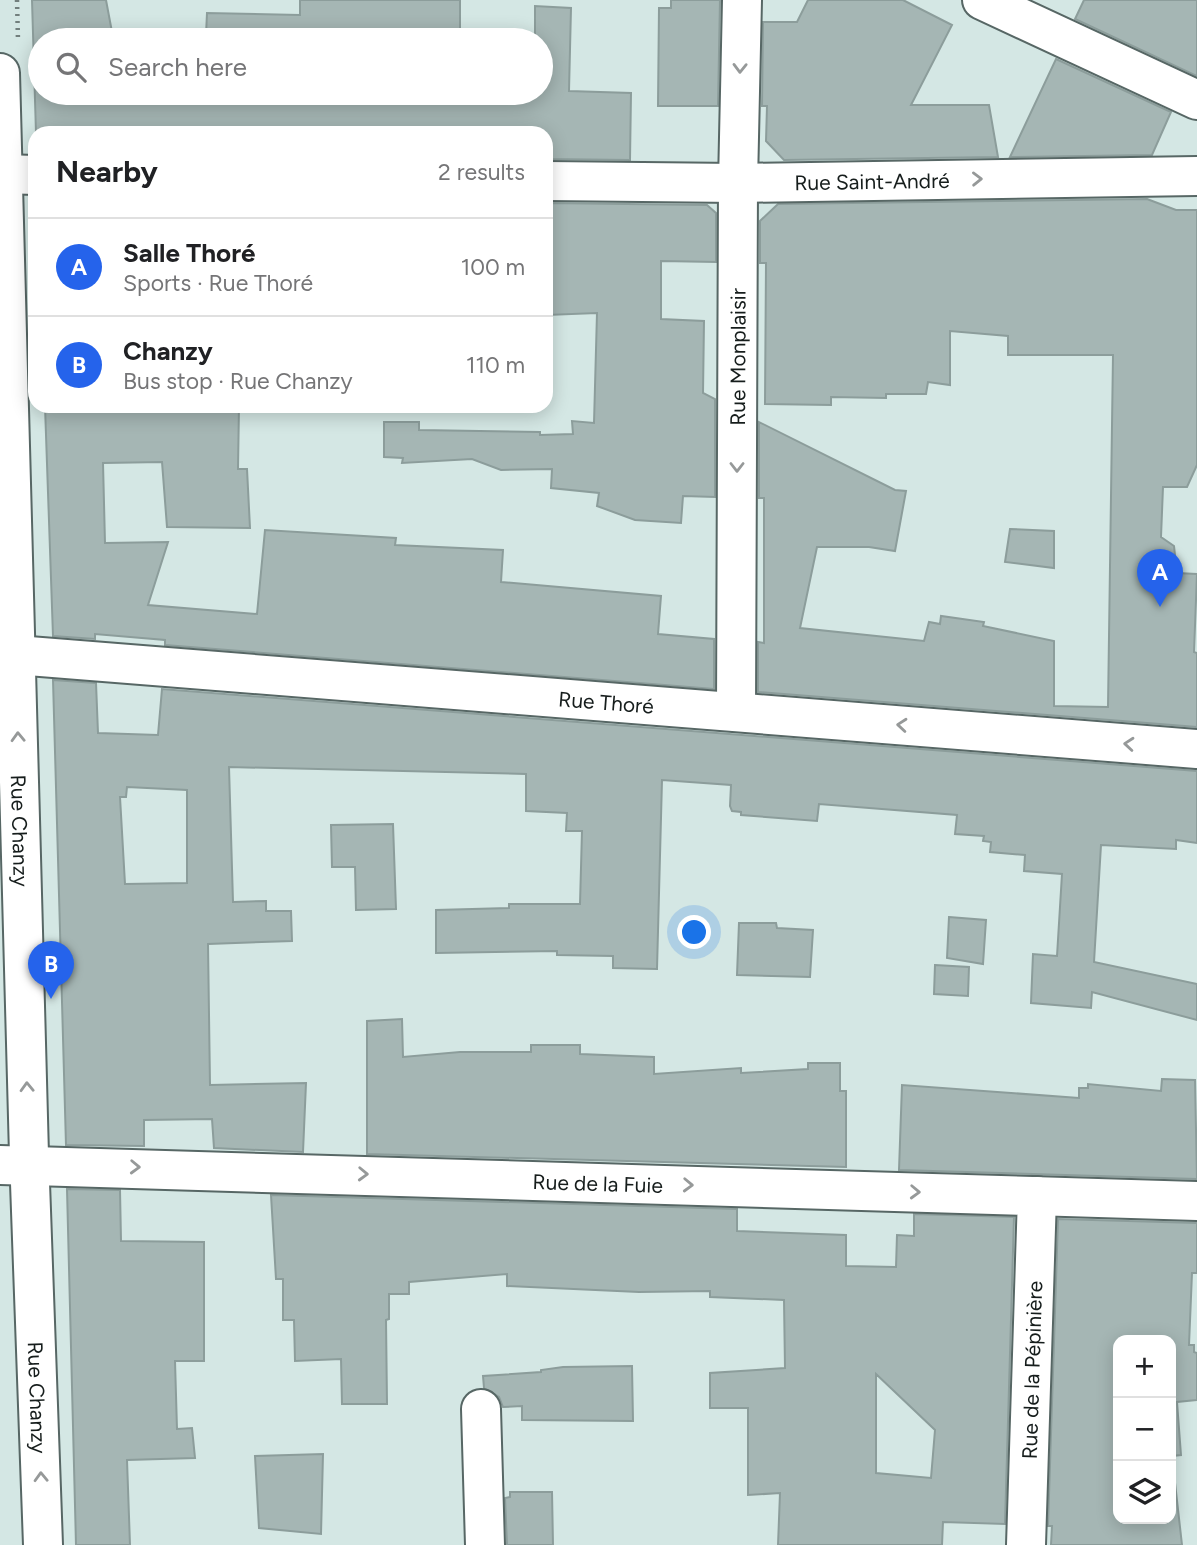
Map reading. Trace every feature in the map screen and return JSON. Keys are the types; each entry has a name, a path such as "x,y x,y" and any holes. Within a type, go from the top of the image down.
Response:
{"street":[{"name":"Rue Monplaisir","path":"736,712 738,183 742,0"},
{"path":"982,0 1197,100"},
{"name":"Rue Chanzy","path":"0,72 19,175 5,466 16,655 15,1165 43,1545"},
{"name":"Rue Saint-André","path":"553,181 738,183 1197,176"},
{"name":"Rue Thoré","path":"16,655 1197,749"},
{"name":"Rue de la Fuie","path":"15,1165 1197,1201"},
{"name":"Rue de la Pépinière","path":"1026,1545 1037,1196"},
{"path":"481,1409 485,1545"}],"building":[{"path":"32,0 106,0 111,28 33,28"},
{"path":"300,0 460,0 460,28 206,28 207,13 300,15"},
{"path":"671,0 720,0 718,106 658,106 659,8 671,8"},
{"path":"808,0 903,0 952,25 911,105 989,105 998,157 784,160 766,141 767,106 762,106 763,22 797,22"},
{"path":"1084,0 1197,0 1197,76 1075,19"},
{"path":"535,6 571,8 569,91 631,93 630,160 553,159 553,126 36,126 35,105 553,105 553,28 535,28"},
{"path":"1056,59 1171,112 1152,155 1010,157"},
{"path":"1147,199 1176,210 1197,210 1197,465 1187,487 1163,487 1161,537 1174,546 1177,573 1197,574 1194,652 1197,653 1197,727 758,692 758,642 764,643 764,498 759,498 759,422 895,490 906,491 895,551 869,547 817,547 800,628 924,641 929,622 940,624 941,616 984,622 983,626 1054,641 1054,706 1108,707 1113,355 1008,355 1008,336 950,331 950,385 928,382 926,394 886,394 886,398 831,397 831,405 765,404 766,263 760,263 760,221 778,204"},
{"path":"553,203 707,205 716,213 716,262 661,261 661,319 704,321 703,393 715,399 715,497 683,496 681,523 635,520 597,506 599,493 551,488 552,469 501,470 472,459 402,463 403,458 384,457 384,422 419,422 419,430 540,432 540,435 573,434 572,421 594,423 597,313 553,315"},
{"path":"45,413 239,413 238,469 247,469 250,528 167,527 162,462 103,463 105,543 168,542 148,605 257,614 265,530 396,538 395,545 503,550 501,582 661,596 658,634 714,639 714,689 165,645 165,640 95,634 95,639 53,636"},
{"path":"1010,529 1054,531 1054,568 1005,562"},
{"path":"53,680 96,683 98,733 158,735 162,689 1197,771 1197,843 1176,840 1176,849 1101,845 1094,962 1197,984 1197,1020 1092,992 1091,1008 1031,1003 1033,954 1057,956 1062,874 1024,871 1025,855 990,852 991,842 983,841 984,836 955,834 957,815 819,804 817,821 741,815 741,812 732,811 730,806 731,785 662,780 657,969 613,968 613,956 557,955 557,951 436,953 436,910 509,908 509,904 580,904 582,831 566,831 567,813 526,811 526,774 229,767 233,902 266,901 266,911 291,911 292,941 208,944 210,1085 306,1083 303,1152 214,1148 212,1119 144,1120 144,1146 66,1145","holes":["127,787 187,790 187,883 125,884 120,797 126,797"]},
{"path":"393,824 396,909 356,910 355,867 332,867 331,825"},
{"path":"949,917 986,920 983,964 947,958"},
{"path":"739,923 776,923 777,928 813,930 810,977 737,975"},
{"path":"935,965 969,967 968,996 934,994"},
{"path":"402,1019 403,1057 460,1052 531,1052 531,1045 580,1045 580,1054 654,1057 654,1074 741,1068 741,1073 808,1069 808,1063 840,1063 840,1091 846,1091 846,1167 367,1154 367,1021"},
{"path":"1162,1079 1195,1080 1197,1179 899,1170 902,1085 1079,1098 1079,1088 1088,1088 1088,1084 1161,1091"},
{"path":"67,1189 120,1190 121,1241 204,1242 204,1361 175,1361 177,1429 192,1428 195,1458 127,1460 130,1545 76,1545"},
{"path":"271,1195 737,1209 737,1231 846,1235 846,1266 896,1267 897,1235 914,1236 914,1214 1014,1217 1005,1524 943,1522 942,1545 778,1545 780,1493 748,1495 748,1408 710,1408 710,1373 785,1368 784,1300 710,1297 710,1291 639,1292 507,1286 507,1274 409,1282 409,1294 389,1294 389,1319 386,1320 387,1404 342,1404 341,1359 295,1361 294,1320 283,1320 283,1279 276,1279","holes":["876,1374 935,1430 931,1478 876,1473"]},
{"path":"1058,1219 1197,1223 1197,1273 1192,1273 1189,1345 1194,1345 1194,1352 1197,1353 1197,1400 1177,1402 1181,1455 1176,1456 1176,1335 1113,1335 1113,1524 1176,1524 1176,1492 1182,1545 1051,1545 1052,1526 1048,1526"},
{"path":"632,1366 633,1421 522,1420 522,1406 503,1407 499,1397 484,1388 483,1376 541,1372 563,1367"},
{"path":"323,1454 321,1534 259,1528 255,1456"},
{"path":"510,1492 552,1492 553,1545 507,1545 505,1498 510,1497"}],"place":[{"name":"Salle Thoré","path":"1160,607"},
{"name":"Chanzy","path":"51,999"}]}
